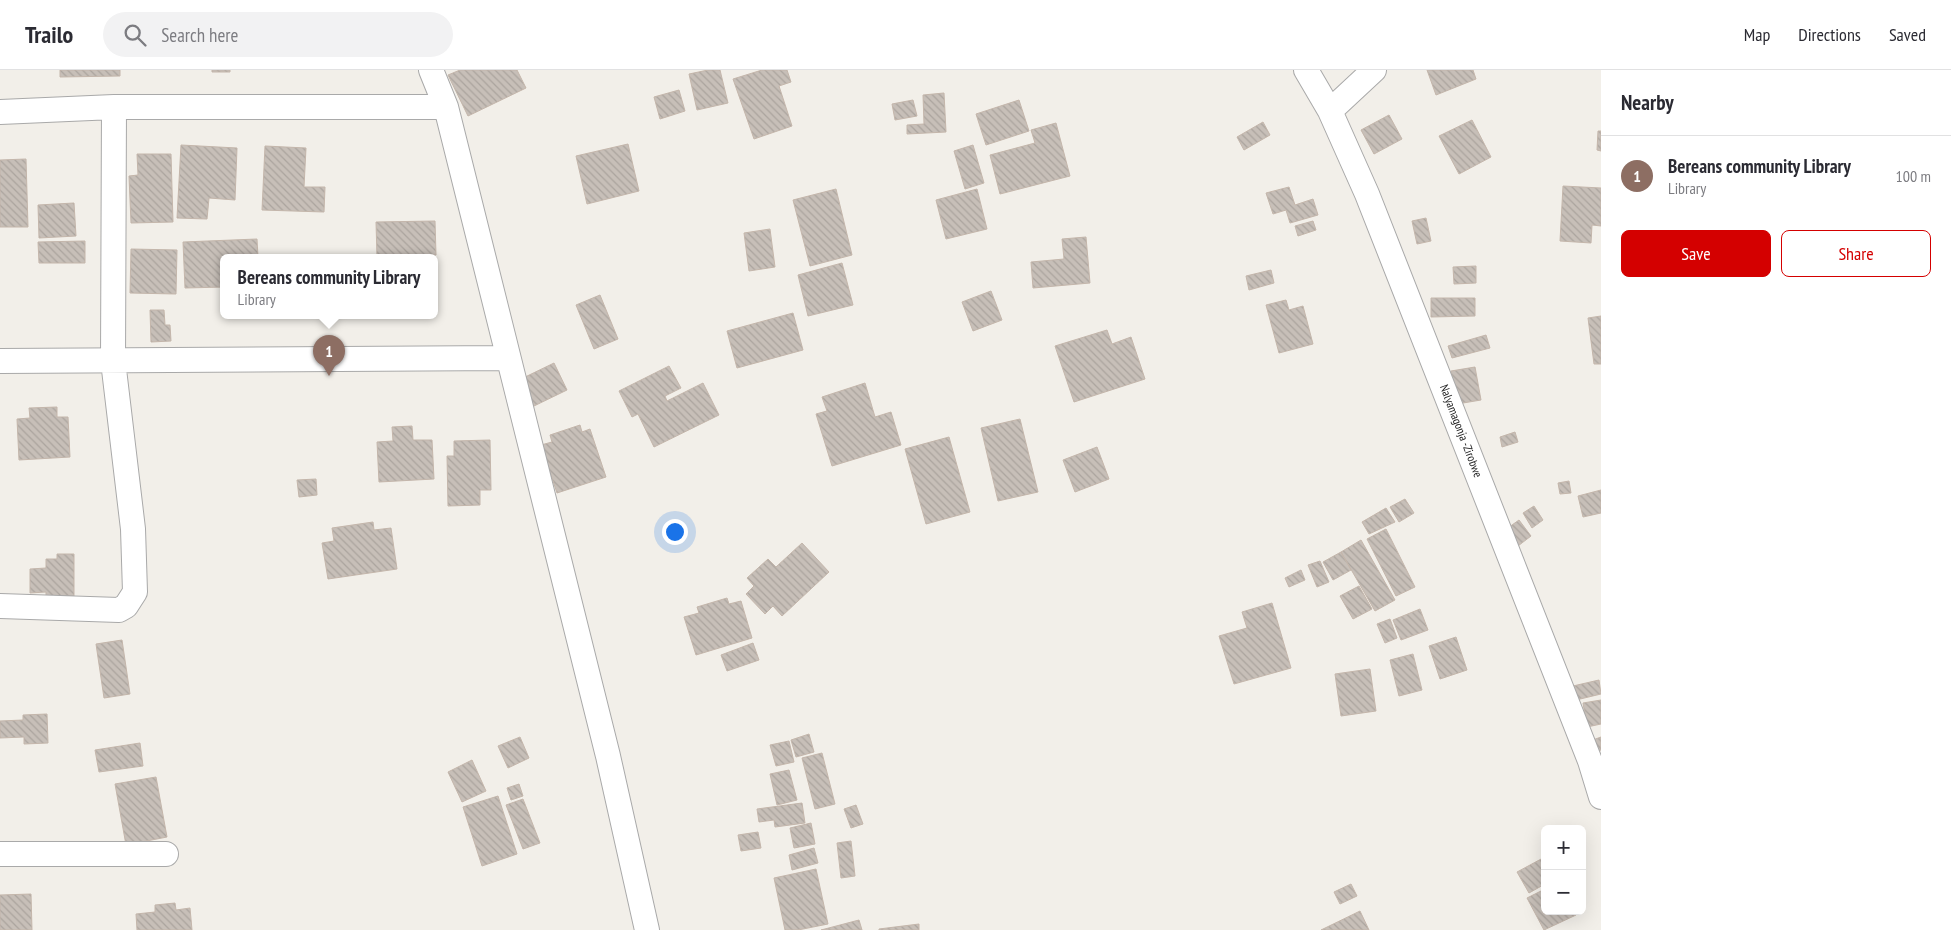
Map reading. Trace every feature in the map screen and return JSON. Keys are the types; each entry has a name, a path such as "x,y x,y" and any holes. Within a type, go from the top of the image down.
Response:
{"street":[{"path":"431,70 446,107 507,358 608,756 647,930"},
{"name":"Nalyamagonja -Zirobwe","path":"1306,70 1330,112 1367,194 1590,761 1601,797"},
{"path":"1330,112 1374,70"},
{"path":"0,112 114,107 446,107"},
{"path":"0,606 119,610 132,600 135,592 134,528 113,361 114,107"},
{"path":"0,361 507,358"},
{"path":"0,854 166,854"}],"building":[{"path":"60,70 120,70 120,76 60,77"},
{"path":"212,70 230,70 230,72 212,72"},
{"path":"460,70 517,70 526,88 468,116 448,75"},
{"path":"708,70 720,70 728,103 697,110 689,74"},
{"path":"762,70 787,70 791,82 779,86 792,126 754,139 733,79"},
{"path":"1427,70 1473,70 1476,79 1436,95"},
{"path":"679,90 685,111 660,119 654,97"},
{"path":"944,93 946,132 907,134 907,125 924,124 923,95"},
{"path":"913,100 917,116 895,120 892,104"},
{"path":"1019,100 1029,131 986,145 976,114"},
{"path":"1389,115 1402,139 1374,154 1361,130"},
{"path":"1472,120 1491,157 1459,174 1439,136"},
{"path":"1263,122 1270,135 1244,150 1237,137"},
{"path":"1056,123 1070,176 1000,194 990,155 1035,143 1031,130"},
{"path":"1598,131 1601,131 1601,151 1597,150"},
{"path":"628,144 639,191 587,204 576,156"},
{"path":"181,145 237,148 235,200 209,198 207,219 177,218"},
{"path":"973,145 984,183 965,189 954,151"},
{"path":"265,146 306,148 304,187 325,187 324,212 262,210"},
{"path":"137,154 171,154 173,222 131,223 129,176 138,175"},
{"path":"26,159 28,227 0,227 0,160"},
{"path":"1563,186 1601,188 1601,226 1592,225 1591,243 1560,241"},
{"path":"1289,187 1295,205 1313,199 1318,215 1290,223 1286,210 1273,214 1266,193"},
{"path":"836,189 852,255 810,266 793,200"},
{"path":"977,189 987,229 946,239 936,200"},
{"path":"74,203 76,236 39,238 38,205"},
{"path":"1426,218 1431,241 1417,244 1412,221"},
{"path":"435,221 436,254 377,254 376,222"},
{"path":"1313,221 1316,230 1298,236 1295,226"},
{"path":"770,229 775,267 749,271 744,233"},
{"path":"1086,237 1090,283 1033,288 1031,262 1064,259 1062,239"},
{"path":"257,239 258,254 220,254 220,287 185,288 183,242"},
{"path":"85,241 85,263 39,263 38,242"},
{"path":"131,249 177,250 176,294 130,293"},
{"path":"842,263 853,305 808,316 798,275"},
{"path":"1476,266 1476,283 1454,284 1453,267"},
{"path":"1271,270 1274,283 1249,290 1246,276"},
{"path":"991,291 1002,320 973,331 962,302"},
{"path":"600,295 618,339 594,349 576,305"},
{"path":"1431,298 1475,298 1475,316 1431,317"},
{"path":"1286,300 1289,310 1303,306 1313,344 1279,353 1266,305"},
{"path":"150,310 164,310 165,325 170,325 171,341 151,342"},
{"path":"793,313 803,350 737,368 727,331"},
{"path":"1601,316 1601,364 1594,364 1588,318"},
{"path":"1107,330 1112,344 1131,337 1145,379 1074,402 1055,346"},
{"path":"1486,335 1490,348 1452,358 1448,346"},
{"path":"554,363 567,390 534,406 521,379"},
{"path":"669,366 681,388 665,396 667,401 703,383 719,415 654,447 638,414 632,417 619,391"},
{"path":"1475,367 1481,400 1457,404 1451,371"},
{"path":"865,383 875,417 891,412 901,445 832,466 816,414 827,411 822,397"},
{"path":"57,407 57,417 68,417 70,457 19,460 17,419 30,418 29,408"},
{"path":"1020,419 1038,492 998,501 981,428"},
{"path":"580,425 582,432 590,429 606,477 557,493 541,445 552,442 550,435"},
{"path":"412,426 413,440 432,440 434,479 379,482 377,442 393,441 392,427"},
{"path":"1515,432 1518,442 1502,447 1500,437"},
{"path":"949,437 970,512 926,524 905,449"},
{"path":"490,440 491,490 480,490 480,505 448,506 447,456 454,456 454,441"},
{"path":"1097,447 1109,479 1075,492 1063,460"},
{"path":"316,479 317,495 299,497 297,480"},
{"path":"1569,481 1571,493 1560,494 1558,483"},
{"path":"1601,490 1601,513 1583,517 1578,496"},
{"path":"1405,499 1414,513 1399,522 1390,507"},
{"path":"1534,506 1543,520 1532,528 1523,513"},
{"path":"1386,508 1395,522 1369,534 1362,522"},
{"path":"1519,520 1531,536 1518,546 1505,530"},
{"path":"373,522 374,530 391,528 397,569 328,579 322,543 334,541 332,528"},
{"path":"1386,529 1415,587 1396,596 1367,539"},
{"path":"1361,540 1395,600 1375,611 1341,552"},
{"path":"802,543 829,572 782,616 773,606 765,614 746,594 754,586 747,578 768,559 776,567"},
{"path":"1341,552 1351,570 1333,580 1323,562"},
{"path":"57,554 74,554 74,596 46,596 46,592 30,593 30,569 46,568 46,559 57,559"},
{"path":"1320,561 1329,582 1317,587 1308,565"},
{"path":"1301,570 1305,580 1289,587 1285,578"},
{"path":"1359,586 1372,609 1353,619 1340,596"},
{"path":"727,598 729,604 741,601 752,638 696,655 684,617 699,613 697,607"},
{"path":"1272,603 1291,668 1234,684 1219,636 1247,628 1242,612"},
{"path":"1420,609 1428,630 1401,640 1393,620"},
{"path":"1390,619 1397,638 1385,643 1377,624"},
{"path":"1456,637 1467,670 1440,679 1429,646"},
{"path":"122,640 130,694 104,698 96,644"},
{"path":"753,643 759,660 727,671 721,655"},
{"path":"1413,654 1422,690 1399,696 1390,660"},
{"path":"1370,669 1376,711 1341,716 1335,674"},
{"path":"1599,680 1601,694 1576,700 1573,686"},
{"path":"1601,700 1601,724 1587,727 1583,703"},
{"path":"47,714 48,743 24,744 24,737 0,738 0,721 23,720 23,715"},
{"path":"809,734 814,752 796,757 791,740"},
{"path":"520,737 529,758 508,768 498,746"},
{"path":"1601,737 1601,750 1594,752 1590,741"},
{"path":"789,741 794,762 776,766 770,745"},
{"path":"140,743 143,766 99,772 95,750"},
{"path":"822,753 835,804 815,809 802,758"},
{"path":"472,760 486,791 462,802 448,772"},
{"path":"789,770 797,800 777,805 770,774"},
{"path":"156,777 167,837 126,845 115,784"},
{"path":"519,784 523,796 511,800 507,788"},
{"path":"498,796 517,854 482,866 463,807"},
{"path":"523,799 540,843 523,849 506,805"},
{"path":"802,803 805,823 775,827 774,820 759,822 757,809"},
{"path":"856,805 863,824 851,828 844,809"},
{"path":"811,823 815,844 794,848 790,828"},
{"path":"758,832 761,848 741,851 738,835"},
{"path":"851,841 855,876 841,878 837,843"},
{"path":"814,848 818,863 792,870 789,855"},
{"path":"1541,859 1541,886 1529,893 1517,872"},
{"path":"816,869 828,924 798,930 785,930 774,878"},
{"path":"1351,884 1357,896 1340,904 1334,892"},
{"path":"1541,891 1541,915 1576,915 1544,930 1527,898"},
{"path":"31,894 32,930 0,930 0,895"},
{"path":"175,903 176,910 190,908 192,930 137,930 136,914 155,912 155,905"},
{"path":"1360,911 1369,930 1321,930"},
{"path":"859,920 862,930 821,930"},
{"path":"919,924 919,930 879,930 879,929"}],"place":[{"name":"Bereans community Library","path":"329,376"}]}
